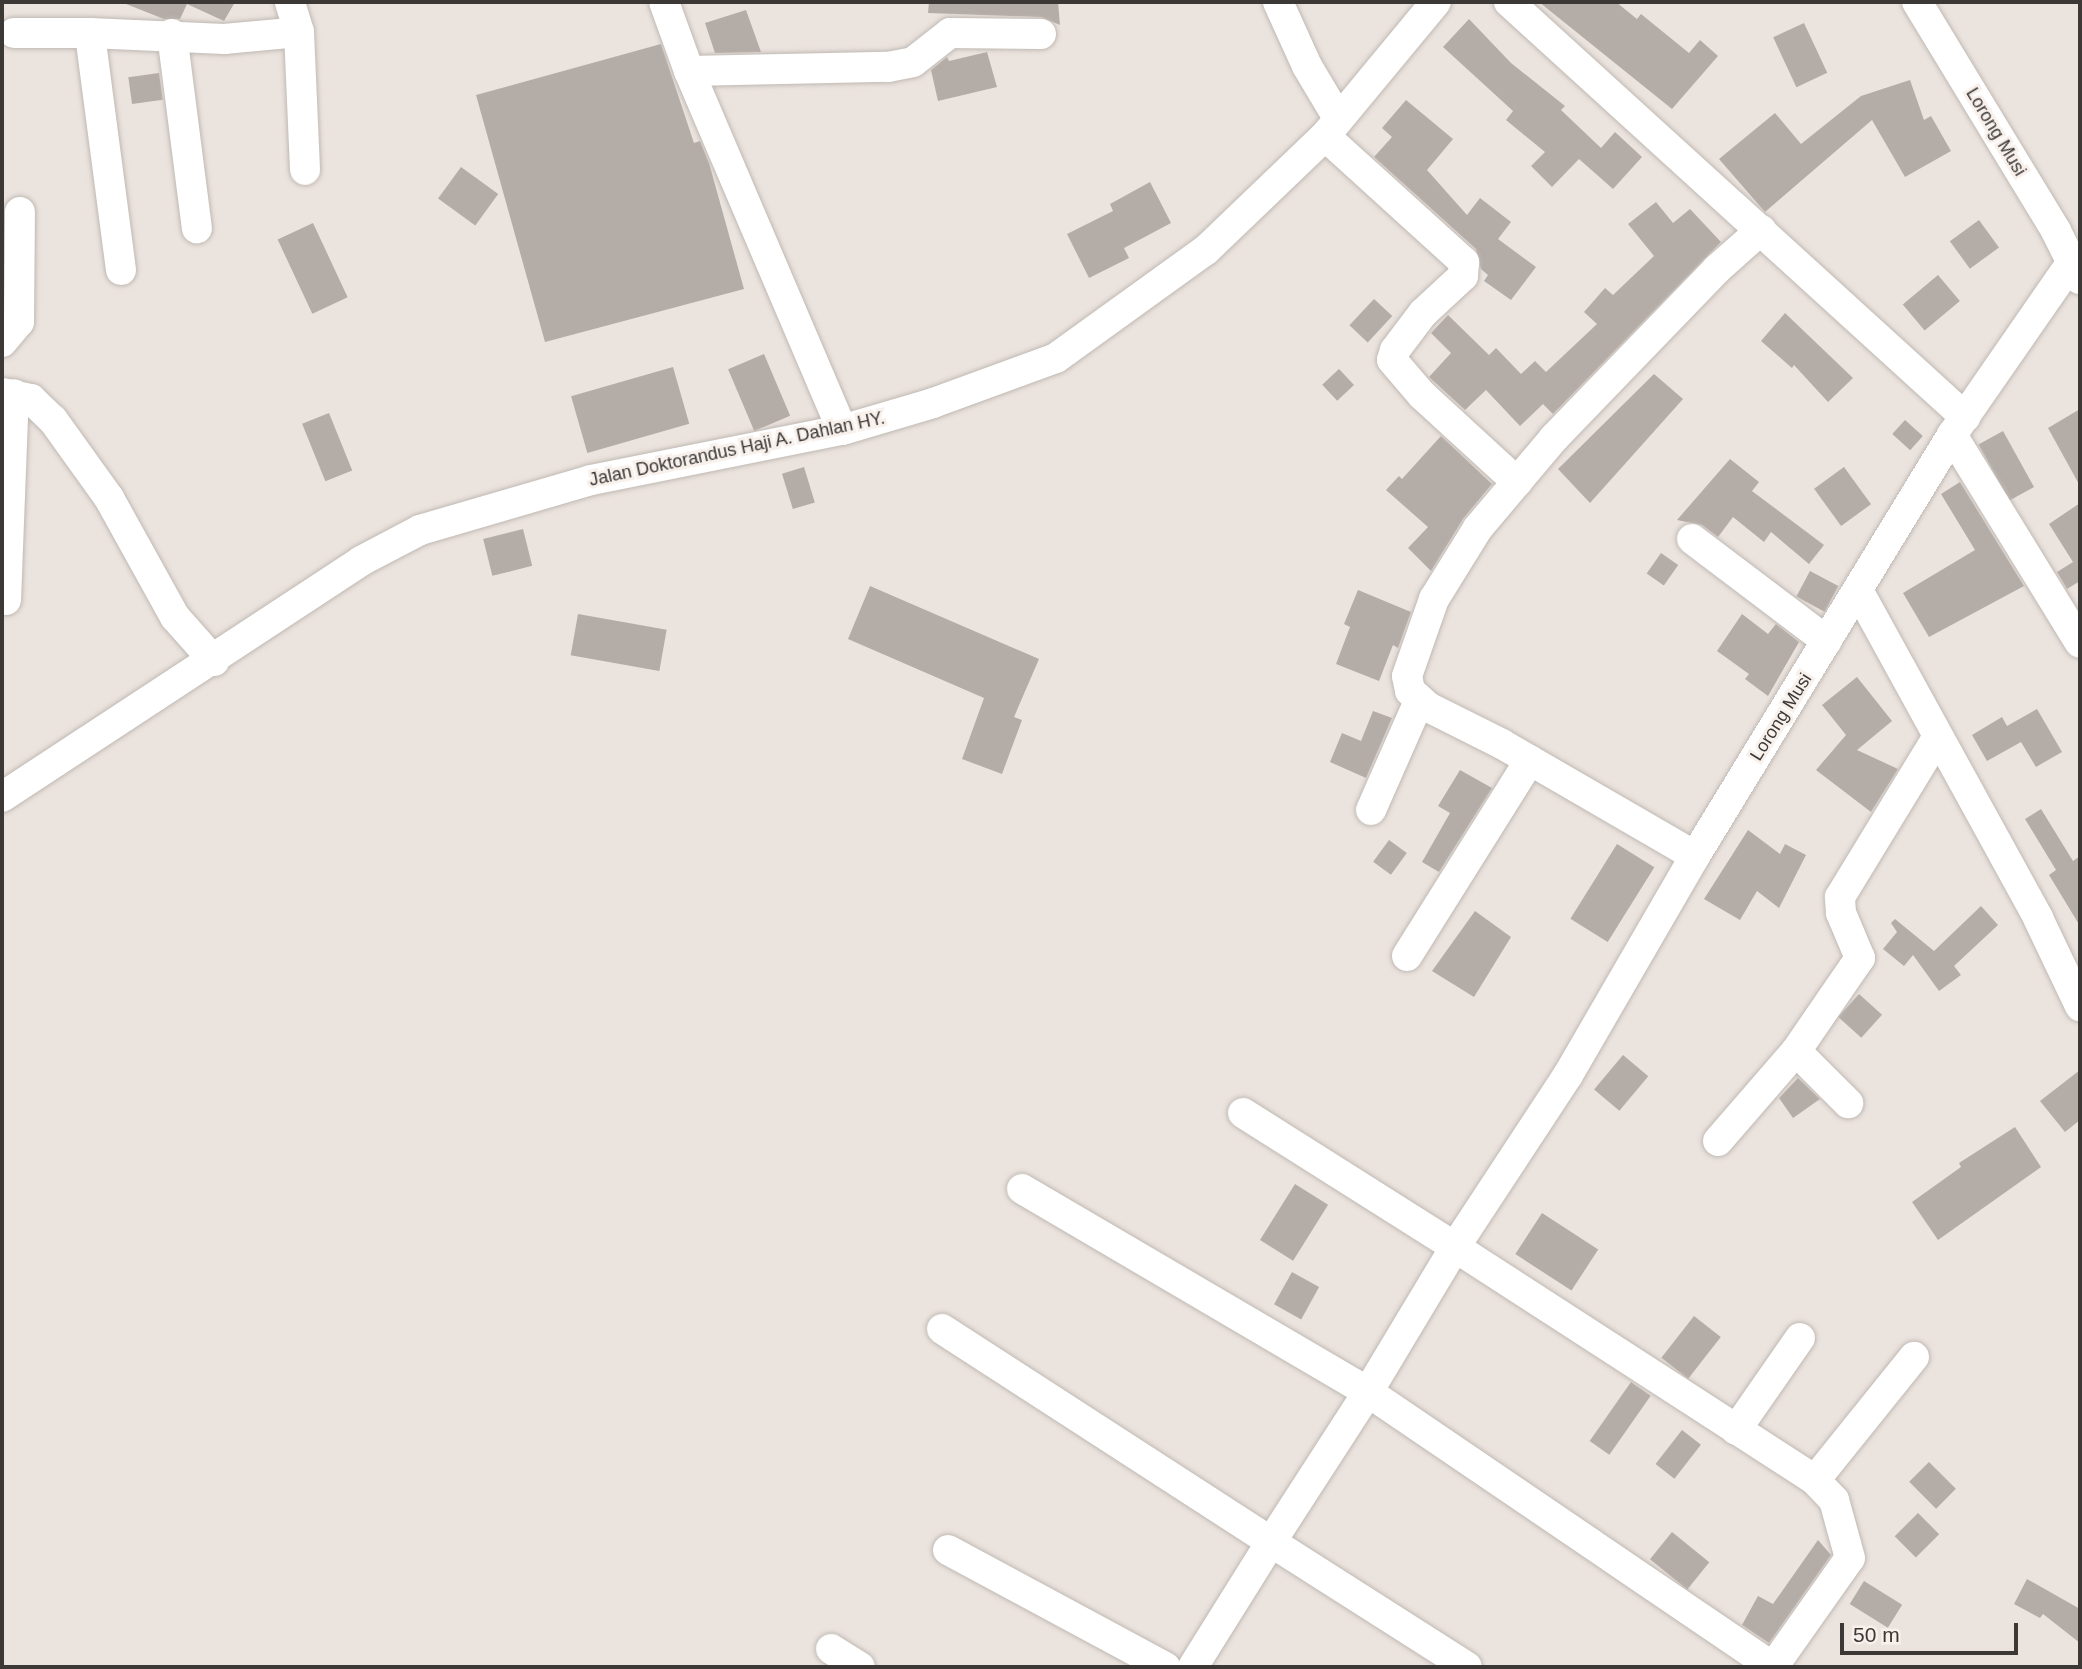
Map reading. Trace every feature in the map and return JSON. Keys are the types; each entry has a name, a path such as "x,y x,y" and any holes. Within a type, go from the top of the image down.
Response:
{"street":[{"path":"290,2 299,32 306,170"},
{"path":"664,2 689,71 842,430"},
{"path":"1278,2 1331,127 1464,262 1463,276 1423,313 1395,349 1392,360 1422,396 1517,482"},
{"name":"Jalan Doktorandus Haji A. Dahlan HY.","path":"2,797 260,631 361,561 420,530 591,480 842,430 933,404 1056,358 1206,250 1331,127 1436,2"},
{"path":"1510,2 1761,230 1959,426 2080,643"},
{"name":"Lorong Musi","path":"1193,1667 1368,1392 1455,1247 1568,1075 1695,856 1959,426 2076,272 2068,225 1917,2"},
{"path":"14,33 172,34 224,39 299,32"},
{"path":"90,33 121,270"},
{"path":"689,71 888,67 913,62 950,33 1041,34"},
{"path":"172,34 197,228"},
{"path":"2,342 19,322 20,212"},
{"path":"1695,856 1530,760 1419,701 1410,691 1407,676 1434,599 1478,528 1517,482 1717,269 1761,230"},
{"path":"6,600 8,394 31,399 53,420 109,498 175,617 214,661"},
{"path":"1692,539 1827,641"},
{"path":"1858,590 2038,918 2080,1006"},
{"path":"1371,810 1419,701"},
{"path":"1718,1141 1796,1051 1861,956 1841,913 1840,897 1937,738"},
{"path":"1407,956 1530,760"},
{"path":"1796,1051 1848,1103"},
{"path":"1022,1189 1368,1392 1773,1667 1850,1558 1834,1500 1815,1480 1243,1113"},
{"path":"942,1329 1467,1667"},
{"path":"1736,1430 1801,1338"},
{"path":"1815,1480 1914,1357"},
{"path":"948,1550 1165,1667"},
{"path":"831,1649 860,1667"}],"building":[{"path":"121,2 235,2 224,21 187,4 180,19 164,19"},
{"path":"929,2 1058,2 1060,25 1041,17 928,13"},
{"path":"1539,2 1616,2 1637,19 1641,14 1689,53 1700,40 1718,56 1672,109"},
{"path":"746,10 761,52 715,53 705,23"},
{"path":"1469,19 1511,63 1565,106 1561,110 1601,148 1615,132 1642,157 1613,189 1579,159 1552,187 1531,166 1545,152 1506,120 1513,111 1443,47"},
{"path":"1804,23 1827,73 1796,87 1773,37"},
{"path":"661,44 694,143 700,141 709,163 744,289 545,342 476,95"},
{"path":"987,52 997,87 938,101 931,70 947,57 949,61"},
{"path":"159,73 163,100 132,104 128,77"},
{"path":"1910,80 1924,120 1931,116 1951,151 1905,177 1872,120 1765,212 1719,159 1775,113 1801,144 1861,96"},
{"path":"1406,100 1453,139 1427,170 1467,215 1480,198 1511,222 1498,239 1536,267 1511,300 1484,281 1488,275 1481,269 1476,249 1374,157 1392,137 1382,128"},
{"path":"461,167 498,194 475,226 438,199"},
{"path":"1150,182 1171,223 1124,248 1129,258 1089,278 1067,234 1113,211 1110,204"},
{"path":"1656,202 1673,223 1690,209 1721,242 1553,414 1543,404 1520,426 1486,390 1465,410 1429,377 1451,353 1431,333 1448,315 1489,355 1496,348 1521,374 1535,361 1546,372 1597,324 1584,312 1605,288 1613,295 1654,256 1628,224"},
{"path":"1979,220 1999,248 1970,269 1950,241"},
{"path":"313,223 348,297 312,314 278,239"},
{"path":"1938,275 1960,301 1925,331 1903,305"},
{"path":"1374,299 1392,316 1368,342 1349,325"},
{"path":"1785,313 1853,378 1828,402 1794,365 1792,368 1761,341"},
{"path":"764,354 790,416 754,431 728,369"},
{"path":"673,367 689,424 587,453 571,396"},
{"path":"1339,369 1354,385 1337,401 1322,385"},
{"path":"1654,374 1683,399 1590,503 1558,469"},
{"path":"2080,409 2080,486 2048,428"},
{"path":"329,413 352,470 325,481 302,424"},
{"path":"1905,420 1923,436 1910,450 1892,434"},
{"path":"2003,431 2034,487 2010,501 1979,445"},
{"path":"1441,436 1492,484 1463,519 1431,571 1408,548 1428,527 1386,490 1399,476 1402,479"},
{"path":"1730,459 1759,482 1752,491 1824,545 1809,564 1771,532 1764,542 1733,517 1718,537 1702,525 1677,520"},
{"path":"804,467 815,502 793,509 782,474"},
{"path":"1844,467 1871,504 1841,526 1814,489"},
{"path":"1960,482 2024,586 1929,637 1903,593 1975,550 1941,494"},
{"path":"2080,503 2080,581 2067,589 2057,572 2073,562 2049,524"},
{"path":"523,529 532,566 492,576 483,539"},
{"path":"1661,553 1678,565 1664,586 1647,573"},
{"path":"1810,571 1838,586 1825,612 1796,597"},
{"path":"870,586 1039,659 1014,717 1022,720 1002,774 962,759 984,698 848,639"},
{"path":"1358,590 1411,612 1398,648 1393,645 1379,681 1336,664 1350,627 1344,624"},
{"path":"578,614 667,630 659,671 571,655"},
{"path":"1742,614 1768,634 1776,624 1799,642 1768,696 1745,679 1749,674 1717,651"},
{"path":"1857,677 1892,721 1857,750 1898,769 1871,812 1816,770 1846,735 1822,705"},
{"path":"2037,709 2062,752 2036,767 2021,742 1987,761 1972,735 2002,717 2007,726"},
{"path":"1373,711 1392,718 1366,778 1330,762 1342,733 1361,741"},
{"path":"1460,770 1492,788 1439,872 1422,862 1450,813 1438,806"},
{"path":"2041,809 2073,861 2080,856 2080,926 2049,875 2056,870 2025,819"},
{"path":"1748,830 1780,854 1785,844 1806,855 1779,908 1757,891 1740,920 1704,899"},
{"path":"1389,840 1407,853 1391,875 1373,862"},
{"path":"1617,844 1654,867 1608,942 1570,919"},
{"path":"1981,906 1998,925 1954,966 1961,975 1939,991 1913,955 1904,966 1883,949 1897,932 1891,923 1895,919 1934,951"},
{"path":"1475,911 1511,937 1474,997 1432,971"},
{"path":"1859,994 1882,1015 1861,1038 1838,1017"},
{"path":"1623,1055 1648,1076 1619,1111 1594,1089"},
{"path":"2080,1070 2080,1120 2065,1132 2040,1101"},
{"path":"1798,1078 1820,1099 1793,1118 1779,1098"},
{"path":"2015,1127 2041,1167 1938,1240 1912,1202 1961,1167 1959,1163"},
{"path":"1295,1184 1328,1205 1293,1261 1260,1240"},
{"path":"1542,1213 1598,1249 1572,1291 1515,1254"},
{"path":"1292,1272 1319,1287 1301,1319 1274,1304"},
{"path":"1694,1316 1721,1337 1688,1379 1661,1358"},
{"path":"1631,1382 1651,1396 1609,1455 1590,1441"},
{"path":"1682,1430 1701,1445 1674,1479 1656,1464"},
{"path":"1929,1462 1956,1489 1936,1509 1909,1482"},
{"path":"1918,1513 1939,1534 1916,1558 1895,1536"},
{"path":"1672,1532 1709,1562 1687,1589 1650,1559"},
{"path":"1818,1540 1831,1555 1769,1643 1742,1625 1758,1596 1773,1604"},
{"path":"2027,1579 2080,1609 2080,1643 2043,1614 2040,1618 2014,1604"},
{"path":"1864,1581 1902,1605 1888,1628 1850,1604"}]}
